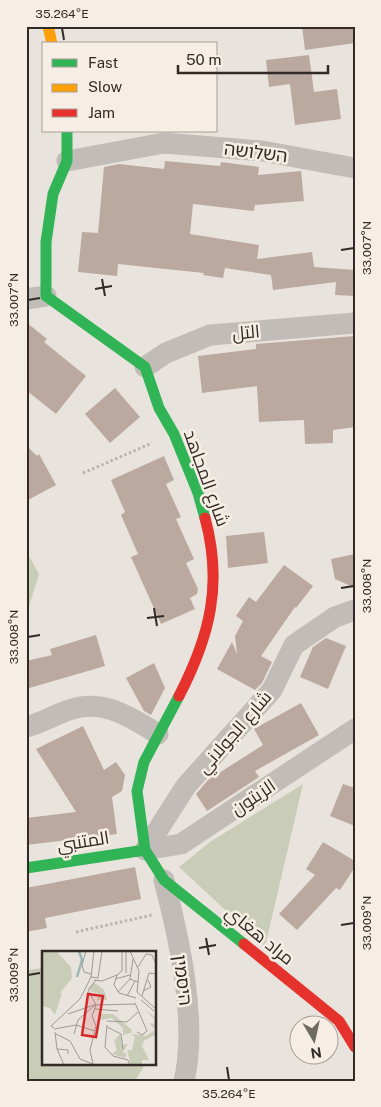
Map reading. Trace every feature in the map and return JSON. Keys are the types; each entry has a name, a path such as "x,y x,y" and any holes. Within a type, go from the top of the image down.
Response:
{"street":[{"path":"48,26 52,42"},
{"path":"67,132 67,161 53,194 36,297 146,367"},
{"name":"השלושה","path":"67,161 164,143 262,151 355,168"},
{"name":"التل","path":"146,367 166,353 210,335 355,323"},
{"name":"شارع المجاهد","path":"145,850 137,791 144,762 192,669 209,625 214,586 211,540 198,493 174,434 159,408 146,367"},
{"name":"شارع الجولاني","path":"145,850 186,786 272,690 294,645 335,617 355,610"},
{"path":"26,727 70,709 94,705 123,713 158,734"},
{"name":"الزيتون","path":"145,850 181,844 355,729"},
{"name":"المتنبي","path":"26,868 145,850"},
{"name":"مراد هغاي","path":"145,850 164,880 339,1021 355,1047"},
{"name":"היסמין","path":"164,880 172,911 184,978 190,1057 184,1081"}],"path":[{"path":"82,473 174,434"},
{"path":"76,932 172,911"}],"green space":[{"path":"26,551 39,574 26,616"},
{"path":"303,784 265,947 179,867 210,842"},
{"path":"42,968 42,1064 145,1064 135,1081 26,1081 26,970"}],"building":[{"path":"302,26 355,26 355,43 305,50"},
{"path":"309,55 314,92 337,89 341,119 295,125 290,84 269,87 266,60"},
{"path":"165,161 220,166 221,162 259,167 258,175 301,171 304,201 255,205 254,211 193,204 190,234 259,245 257,259 312,252 314,267 355,270 355,296 335,295 336,282 273,290 271,275 225,268 223,278 203,275 204,273 118,264 117,276 78,272 82,232 98,233 104,167 119,164 164,169"},
{"path":"26,322 47,339 44,342 86,376 56,414 26,390"},
{"path":"355,336 355,427 333,430 333,443 305,444 304,420 259,422 257,386 202,393 198,356 256,349 256,344"},
{"path":"115,388 140,417 110,443 85,414"},
{"path":"26,445 37,456 39,454 56,485 26,501"},
{"path":"164,456 174,480 166,484 181,517 176,519 194,559 186,563 198,589 197,594 190,598 195,609 161,624 131,557 138,554 121,515 125,512 111,480"},
{"path":"264,532 268,563 228,568 226,536"},
{"path":"355,554 355,588 335,579 331,559"},
{"path":"284,565 313,586 295,607 261,656 272,662 262,683 255,690 217,669 232,642 237,654 235,636 243,621 236,616 249,597 256,602"},
{"path":"96,635 105,666 26,689 26,661 52,655 50,649"},
{"path":"326,638 346,646 328,689 300,677 313,647"},
{"path":"154,663 165,688 151,715 144,711 126,678"},
{"path":"301,703 319,735 255,771 259,777 207,811 196,794 208,780 263,745 254,729"},
{"path":"83,726 104,770 116,762 125,775 122,791 112,797 117,834 26,845 26,818 76,812 36,749"},
{"path":"343,784 355,788 355,826 330,816"},
{"path":"323,842 355,861 355,867 340,890 336,888 297,930 279,914 315,875 306,869"},
{"path":"135,867 141,899 45,918 47,928 26,932 26,888"}],"traffic: fast":[{"path":"67,132 67,161 53,194 46,242 46,296 145,367 159,408 174,434 198,493 205,518"},
{"path":"179,696 144,762 137,791 145,850 164,880 244,944"},
{"path":"26,868 145,850"}],"traffic: slow":[{"path":"48,26 52,42"}],"traffic: jam":[{"path":"179,696 199,652 206,631 210,609 213,588 213,565 205,518"},
{"path":"244,944 339,1021 355,1047"}]}
